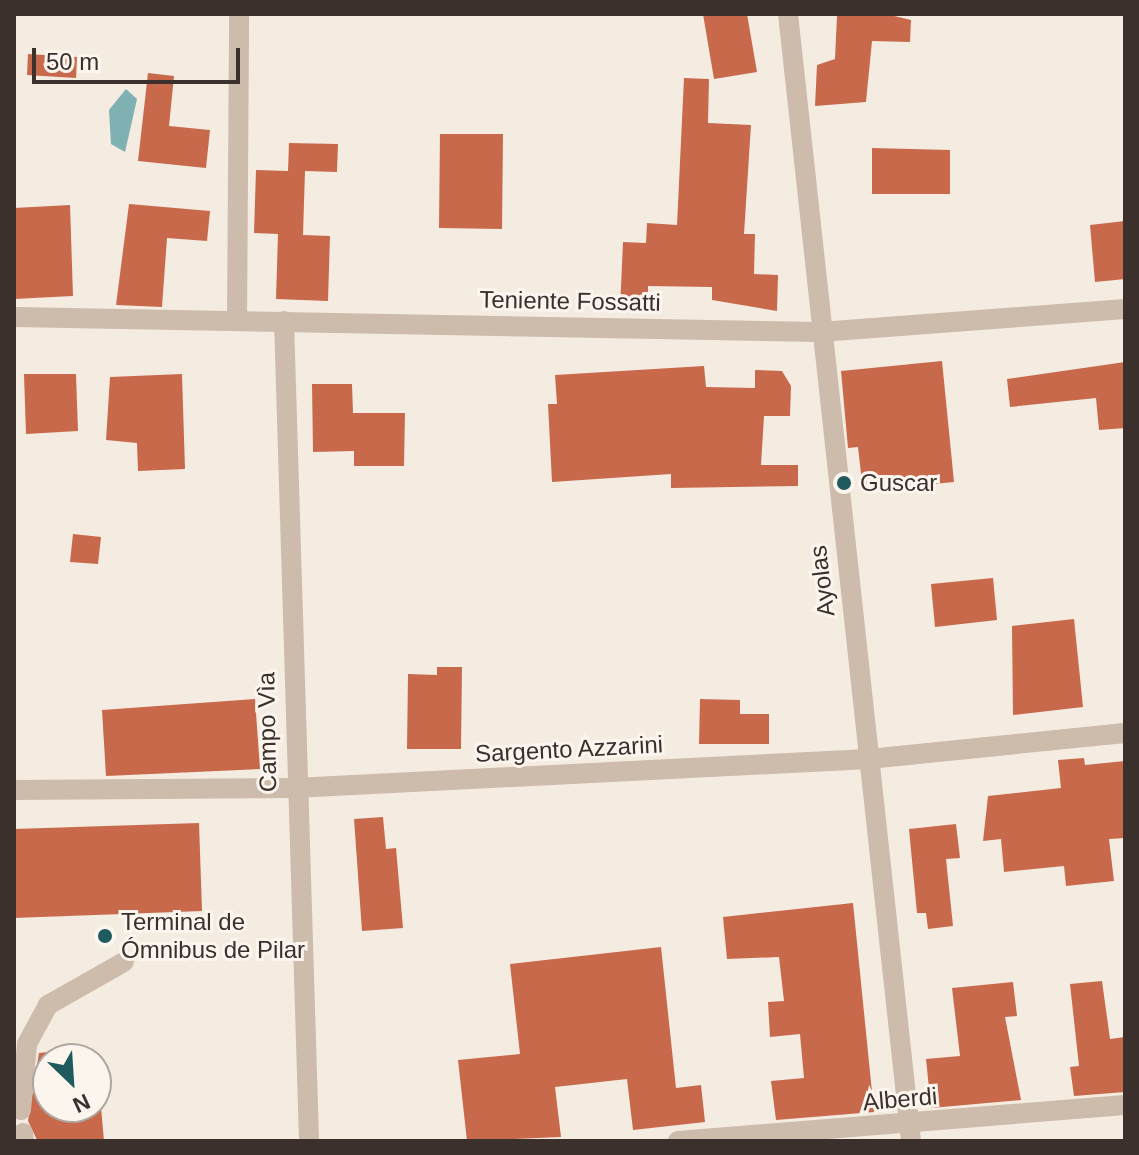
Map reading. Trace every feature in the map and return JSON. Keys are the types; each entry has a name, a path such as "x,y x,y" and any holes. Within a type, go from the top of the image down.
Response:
{"street":[{"path":"237,320 239,14"},
{"name":"Ayolas","path":"788,14 820,332 910,1133"},
{"name":"Teniente Fossatti","path":"14,317 820,332 1125,309"},
{"name":"Campo Vìa","path":"284,321 294,788 309,1141"},
{"name":"Sargento Azzarini","path":"14,790 294,788 869,759 1125,733"},
{"path":"21,1110 27,1044 48,1005 124,962"},
{"name":"Alberdi","path":"678,1141 910,1133 1125,1105"}],"water":[{"path":"126,89 137,99 125,152 111,144 109,110"}],"building":[{"path":"703,14 747,14 757,72 714,79"},
{"path":"886,14 911,20 910,42 872,41 866,102 815,106 817,65 835,59 837,16"},
{"path":"28,54 77,57 76,78 27,75"},
{"path":"148,73 174,76 169,126 210,130 206,168 138,161"},
{"path":"684,78 709,79 708,123 751,125 744,234 755,234 754,274 778,275 777,311 712,300 712,287 648,286 648,309 620,309 623,242 646,243 647,223 677,225"},
{"path":"440,134 503,134 502,229 439,228"},
{"path":"289,143 338,144 337,172 305,171 303,235 330,236 328,301 276,299 278,234 254,233 256,170 288,171"},
{"path":"872,148 950,150 950,194 872,194"},
{"path":"129,204 210,211 207,241 167,238 162,307 116,305"},
{"path":"70,205 73,296 14,299 14,208"},
{"path":"1125,221 1125,279 1095,282 1090,225"},
{"path":"942,361 954,482 863,491 858,447 848,448 841,371"},
{"path":"1125,362 1125,428 1099,430 1096,398 1010,407 1007,379"},
{"path":"704,366 706,387 755,388 755,370 782,371 791,386 790,416 764,416 761,465 798,465 798,486 671,488 671,474 552,482 548,404 557,404 555,375"},
{"path":"24,374 76,374 78,431 26,434"},
{"path":"182,374 185,469 138,471 137,443 106,440 110,377"},
{"path":"312,384 352,384 353,413 405,413 404,466 354,466 354,451 313,452"},
{"path":"73,534 101,537 98,564 70,562"},
{"path":"993,578 997,620 935,627 931,584"},
{"path":"1074,619 1083,707 1013,715 1012,626"},
{"path":"437,667 462,667 461,749 407,749 408,674 437,675"},
{"path":"255,699 260,769 106,776 102,710"},
{"path":"700,699 740,700 740,714 769,714 769,744 699,744"},
{"path":"1084,758 1085,765 1125,761 1125,838 1109,839 1114,881 1066,886 1064,866 1004,872 1001,839 983,841 988,796 1061,788 1058,760"},
{"path":"383,817 386,849 396,848 403,928 362,931 354,819"},
{"path":"199,823 202,911 14,918 14,829"},
{"path":"956,824 960,858 946,859 953,926 928,929 926,913 917,913 909,829"},
{"path":"853,903 874,1112 776,1120 771,1081 804,1078 800,1034 770,1037 768,1002 784,1001 779,957 727,959 723,917"},
{"path":"661,947 676,1088 701,1085 705,1122 633,1130 627,1079 555,1087 561,1137 467,1141 458,1060 520,1054 510,964"},
{"path":"1102,981 1110,1039 1125,1037 1125,1092 1074,1096 1070,1067 1079,1066 1070,984"},
{"path":"1013,982 1017,1016 1005,1017 1021,1100 931,1108 926,1059 960,1056 952,988"},
{"path":"32,1096 32,1123 102,1123 104,1141 37,1140 28,1121"}],"place":[{"name":"Guscar","path":"844,483"},
{"name":"Terminal de Ómnibus de Pilar","path":"105,936"}]}
